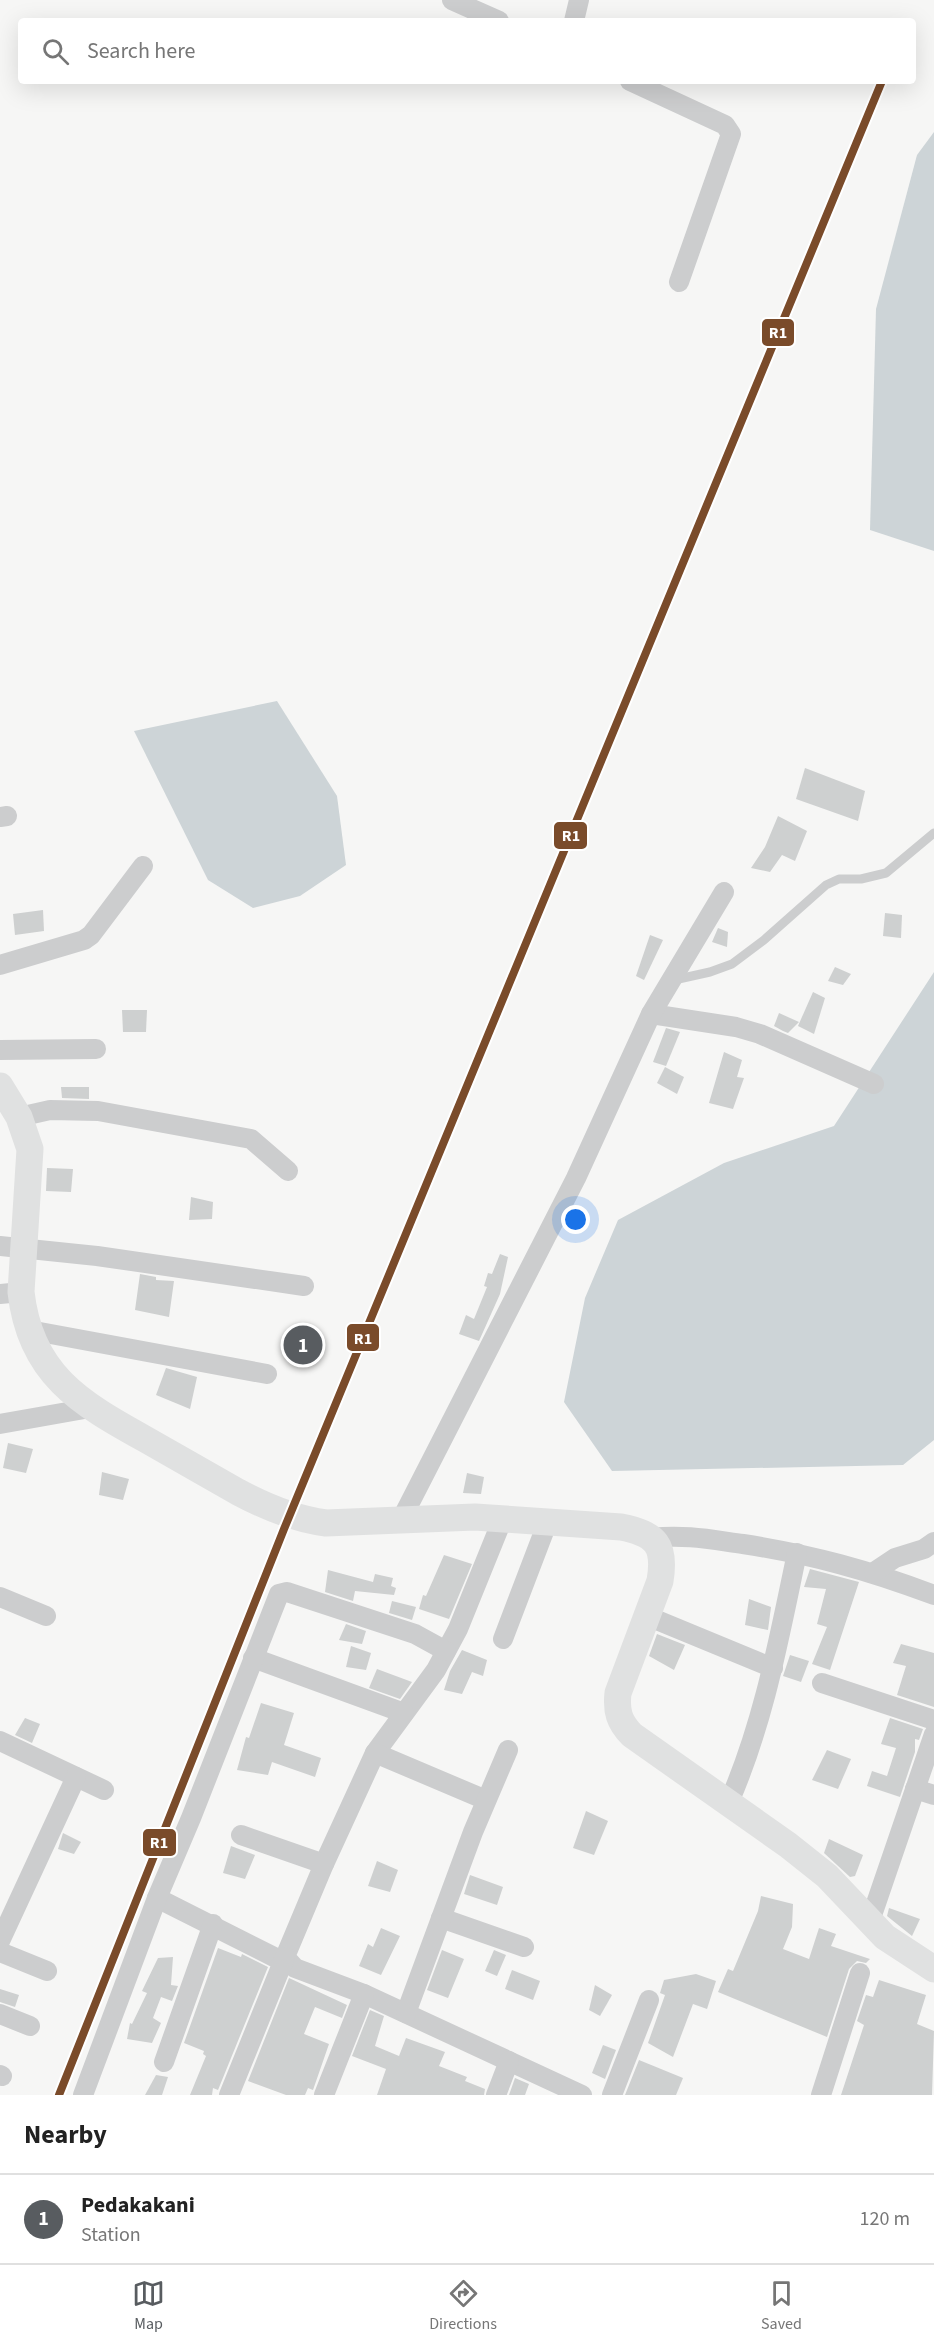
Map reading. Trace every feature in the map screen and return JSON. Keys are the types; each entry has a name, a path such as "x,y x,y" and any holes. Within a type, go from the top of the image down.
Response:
{"main road":[{"path":"0,1086 19,1117 30,1149 12,1248 11,1293 47,1366 62,1384 90,1408 261,1505 290,1516 326,1523 504,1518 621,1527 639,1530 652,1538 659,1546 662,1567 647,1616 618,1693 619,1717 632,1735 729,1802 827,1876 895,1946 934,1969"}],"street":[{"path":"452,0 492,18"},
{"path":"575,18 579,0"},
{"path":"637,84 725,124 731,134 679,282"},
{"path":"0,965 84,940 91,935 143,866"},
{"path":"401,1520 576,1178 651,1014 724,892"},
{"path":"651,1014 736,1027 769,1037 873,1084"},
{"path":"0,1050 96,1049"},
{"path":"19,1117 50,1110 98,1111 251,1139 288,1171"},
{"path":"12,1248 97,1256 304,1286"},
{"path":"29,1330 267,1374"},
{"path":"0,1424 90,1408"},
{"path":"230,2095 324,1864 375,1753 436,1670 458,1629 504,1518"},
{"path":"503,1639 548,1521"},
{"path":"652,1538 686,1536 797,1553 874,1572 934,1595"},
{"path":"874,1572 895,1558 924,1549 934,1542"},
{"path":"729,1802 754,1741 773,1668 797,1553"},
{"path":"82,2095 157,1898 279,1594 283,1592 415,1634 446,1650"},
{"path":"0,1597 46,1616"},
{"path":"647,1616 773,1668"},
{"path":"253,1658 404,1713"},
{"path":"822,1683 934,1720"},
{"path":"870,1921 925,1792 934,1734"},
{"path":"0,1741 104,1790"},
{"path":"406,2013 486,1800 508,1750"},
{"path":"375,1753 486,1800"},
{"path":"0,1941 76,1777"},
{"path":"241,1835 324,1864"},
{"path":"157,1898 284,1959 295,1968 364,1994 582,2095"},
{"path":"441,1918 524,1947"},
{"path":"164,2062 213,1924"},
{"path":"0,1952 47,1971"},
{"path":"821,2095 860,1973"},
{"path":"324,2095 364,1994"},
{"path":"612,2095 649,2000"},
{"path":"0,2014 30,2026"},
{"path":"496,2095 509,2061"}],"lane":[{"path":"671,980 732,964 764,940 826,885 838,879 861,879 886,873 934,833"}],"shaded area":[{"path":"934,132 934,551 870,530 876,309 917,155"},
{"path":"277,701 337,796 346,865 300,896 253,908 208,880 134,731"},
{"path":"934,972 934,1440 903,1465 612,1471 564,1402 585,1298 618,1220 724,1163 834,1126"}],"building":[{"path":"805,768 865,791 858,821 796,799"},
{"path":"778,816 807,831 795,861 782,855 770,872 751,868 765,847"},
{"path":"43,910 44,931 15,935 13,914"},
{"path":"885,913 902,915 901,938 883,936"},
{"path":"718,928 728,932 727,947 712,942"},
{"path":"650,935 663,940 644,980 636,976"},
{"path":"835,967 851,974 843,985 828,981"},
{"path":"813,992 825,998 814,1034 798,1026"},
{"path":"122,1010 147,1010 146,1032 123,1032"},
{"path":"779,1013 799,1022 788,1033 774,1026"},
{"path":"666,1028 680,1032 666,1066 653,1062"},
{"path":"724,1052 742,1060 737,1077 744,1078 733,1109 709,1103"},
{"path":"665,1067 684,1077 677,1094 657,1083"},
{"path":"61,1087 89,1087 89,1099 62,1098"},
{"path":"47,1168 73,1169 71,1192 46,1191"},
{"path":"191,1197 213,1202 212,1219 189,1220"},
{"path":"500,1254 508,1257 500,1294 479,1341 459,1334 466,1315 474,1319 487,1287 484,1286 488,1273 492,1274"},
{"path":"140,1274 156,1277 156,1280 174,1281 169,1317 135,1310"},
{"path":"166,1368 197,1377 190,1409 156,1395"},
{"path":"8,1443 33,1449 26,1473 3,1468"},
{"path":"102,1472 129,1479 123,1500 99,1495"},
{"path":"467,1473 484,1477 481,1494 463,1493"},
{"path":"444,1555 472,1564 449,1619 419,1609 423,1595 426,1596"},
{"path":"810,1569 859,1582 830,1670 812,1664 827,1627 817,1624 826,1589 804,1587"},
{"path":"328,1570 373,1582 375,1574 393,1578 391,1586 396,1588 394,1595 355,1591 353,1601 325,1592"},
{"path":"749,1599 771,1607 768,1630 745,1625"},
{"path":"392,1601 416,1607 412,1620 389,1613"},
{"path":"346,1624 366,1631 362,1644 339,1640"},
{"path":"657,1634 685,1645 674,1670 649,1656"},
{"path":"901,1644 934,1653 934,1707 897,1695 906,1666 893,1663"},
{"path":"351,1646 371,1653 366,1670 346,1667"},
{"path":"462,1650 487,1660 483,1676 472,1672 462,1694 444,1690 450,1671"},
{"path":"790,1655 809,1661 801,1682 783,1676"},
{"path":"377,1669 412,1682 400,1699 369,1688"},
{"path":"261,1703 294,1713 284,1745 321,1758 315,1777 272,1762 268,1775 237,1770 246,1737 249,1738"},
{"path":"25,1718 40,1724 32,1743 15,1735"},
{"path":"890,1718 923,1729 919,1740 915,1739 915,1752 900,1797 867,1786 872,1771 887,1776 896,1748 881,1744"},
{"path":"827,1750 851,1759 838,1789 812,1780"},
{"path":"586,1811 608,1821 594,1855 573,1848"},
{"path":"63,1833 81,1842 74,1854 58,1849"},
{"path":"829,1839 863,1855 855,1876 850,1877 824,1853"},
{"path":"231,1846 255,1855 245,1879 223,1873"},
{"path":"377,1861 398,1870 390,1892 368,1886"},
{"path":"470,1875 503,1887 497,1905 464,1894"},
{"path":"761,1896 793,1904 792,1927 783,1949 809,1959 819,1928 836,1934 831,1946 870,1959 866,1963 857,1961 849,1969 827,2037 718,1992 728,1969 733,1971 758,1911"},
{"path":"889,1908 920,1919 912,1936 887,1916"},
{"path":"381,1928 400,1936 381,1975 359,1966 368,1944 373,1947"},
{"path":"218,1948 241,1957 242,1954 268,1967 218,2090 213,2088 212,2095 190,2095 206,2056 203,2054 204,2051 184,2043"},
{"path":"442,1950 464,1959 448,1998 427,1990"},
{"path":"494,1950 506,1955 497,1976 485,1971"},
{"path":"173,1957 171,1985 178,1986 172,2001 161,1997 153,2018 161,2023 152,2043 127,2039 130,2023 132,2024 147,1993 142,1991 158,1958"},
{"path":"512,1970 540,1981 533,2000 505,1989"},
{"path":"696,1974 716,1981 707,2009 693,2004 673,2057 648,2043 665,1995 660,1993 664,1980"},
{"path":"289,1978 347,2005 342,2018 315,2007 304,2034 329,2044 313,2090 308,2088 305,2095 286,2095 248,2081"},
{"path":"879,1980 926,1995 917,2024 934,2031 932,2095 841,2095 864,2025 857,2021 866,1995 873,1997"},
{"path":"595,1985 612,1995 600,2016 589,2010"},
{"path":"0,1989 19,1995 15,2007 0,2002"},
{"path":"370,2010 384,2016 375,2046 399,2056 406,2038 445,2052 439,2066 467,2077 465,2081 485,2089 484,2095 377,2095 386,2069 352,2056"},
{"path":"603,2045 616,2050 605,2079 592,2073"},
{"path":"639,2060 683,2078 676,2095 625,2095"},
{"path":"156,2075 168,2077 162,2095 145,2095"},
{"path":"515,2078 529,2084 525,2095 509,2095"}],"transit line":[{"name":"R1","path":"59,2095 284,1529 881,84"}],"place":[{"name":"Pedakakani","path":"303,1345"}]}
